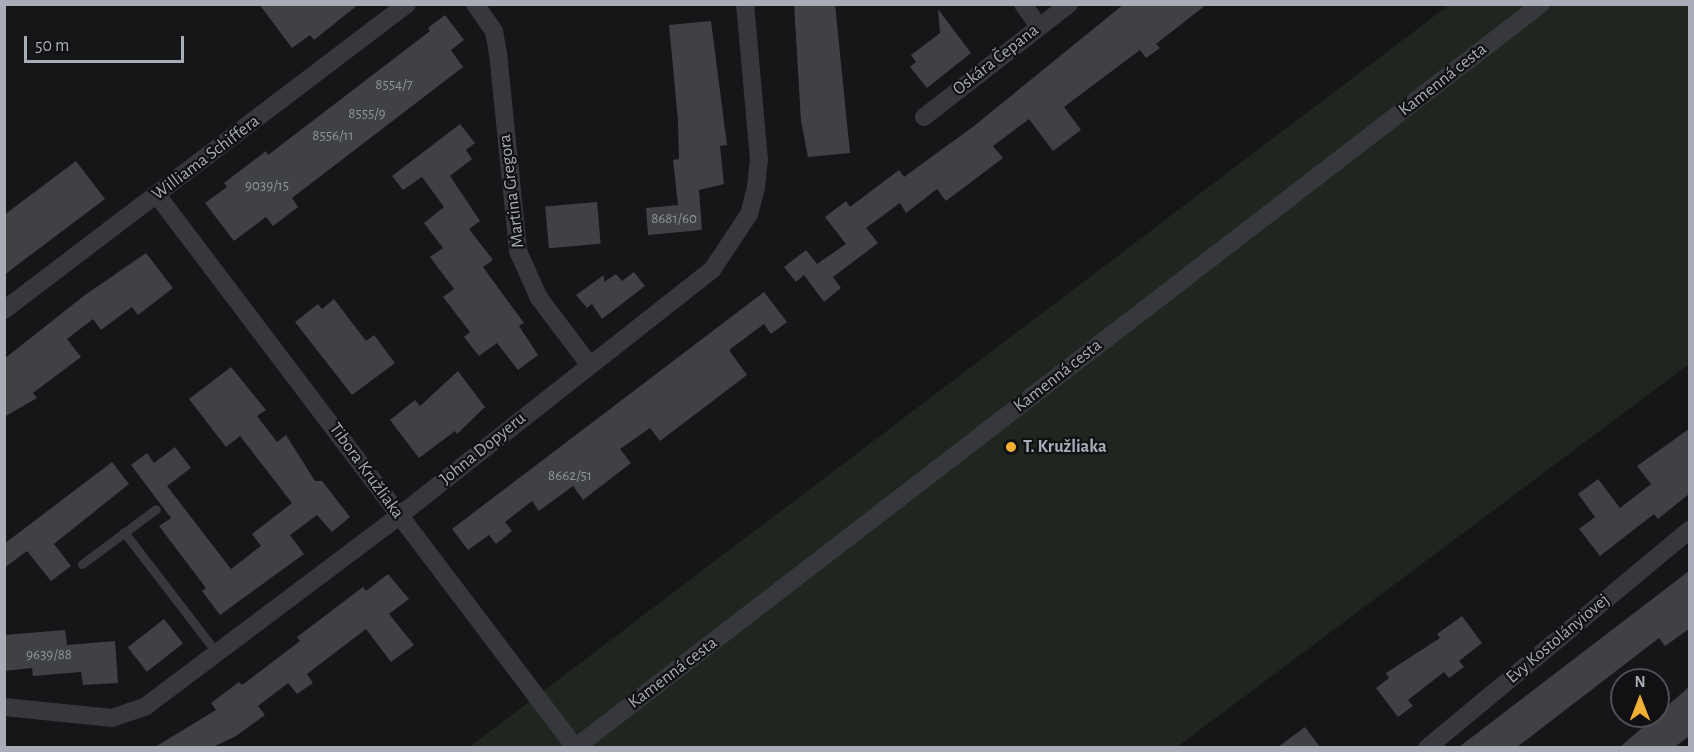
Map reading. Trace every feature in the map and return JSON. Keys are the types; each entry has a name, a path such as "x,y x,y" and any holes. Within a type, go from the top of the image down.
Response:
{"street":[{"name":"Williama Schiffera","path":"4,310 406,4"},
{"name":"Martina Gregora","path":"475,4 494,31 498,53 518,251 539,298 589,364"},
{"name":"Johna Dopyeru","path":"4,707 112,718 146,706 399,516 589,364 712,270 749,214 759,160 745,4"},
{"path":"1023,4 1039,27"},
{"name":"Oskára Čepana","path":"924,117 1069,4"},
{"name":"Kamenná cesta","path":"575,747 1541,4"},
{"name":"Tibora Kružliaka","path":"157,195 575,747"},
{"name":"Evy Kostolányiovej","path":"1427,747 1689,530"}],"lane":[{"path":"82,564 156,509"},
{"path":"124,532 217,653"}],"shaded area":[{"path":"1449,5 1689,5 1689,364 1177,747 468,748"}],"building":[{"path":"259,4 359,4 314,40 310,35 292,48"},
{"path":"794,4 835,4 850,153 808,157 801,121"},
{"path":"1124,4 1207,4 1156,44 1160,48 1146,58 1140,50 1064,107 1081,130 1053,151 1029,119 993,146 1003,158 946,201 937,189 906,213 900,203 866,228 878,243 833,277 841,288 824,302 804,275 796,282 784,267 806,250 817,264 846,244 825,217 846,201 850,207 899,170 904,177 974,126"},
{"path":"938,9 971,53 927,88 910,67 916,62 911,55 940,33"},
{"path":"445,15 464,40 451,50 463,67 292,198 298,207 273,226 266,217 234,241 205,203 227,187 224,183 266,151 268,155 430,31 428,28"},
{"path":"711,21 727,145 720,146 724,184 699,190 702,230 648,235 646,208 678,205 673,160 679,159 678,121 669,25"},
{"path":"460,124 475,143 466,150 472,159 450,176 480,221 469,229 493,260 483,267 524,323 519,326 538,355 518,370 497,343 479,356 464,337 470,332 443,297 454,289 430,257 443,248 424,223 444,207 422,177 403,190 392,176"},
{"path":"76,161 105,199 4,275 4,215"},
{"path":"597,202 601,244 549,248 545,207"},
{"path":"146,253 173,288 138,315 132,307 101,330 93,319 67,339 81,357 33,393 37,398 4,417 4,359 85,295"},
{"path":"634,272 645,286 602,319 592,304 587,308 576,295 604,275 604,282 616,274 622,281"},
{"path":"764,292 787,322 771,334 764,324 729,350 747,375 660,441 650,428 620,449 631,463 583,500 573,486 539,511 532,501 505,522 512,531 496,544 489,535 468,550 452,529"},
{"path":"334,299 366,341 374,335 395,363 352,395 295,322 318,304 322,309"},
{"path":"231,367 266,410 257,416 277,442 286,435 315,481 322,481 350,517 332,532 317,515 290,535 304,554 220,615 202,591 206,588 159,526 171,518 131,465 147,453 154,463 175,447 191,468 167,486 231,569 261,546 252,534 292,503 240,436 226,447 189,399"},
{"path":"458,371 485,407 457,434 455,431 419,458 390,420 415,400 420,406"},
{"path":"1689,429 1689,494 1658,519 1654,514 1600,556 1579,529 1595,517 1578,494 1598,479 1620,508 1651,484 1637,466"},
{"path":"112,462 129,484 54,544 71,566 51,581 27,551 4,568 4,544"},
{"path":"1689,571 1689,629 1665,646 1659,638 1620,668 1610,668 1610,676 1517,747 1459,747"},
{"path":"388,574 409,599 389,614 414,645 391,662 366,629 307,674 313,683 297,694 288,683 258,706 265,715 236,736 213,747 155,747 216,710 211,703 239,682 242,685 300,641 297,637 363,587 366,591"},
{"path":"1462,616 1482,643 1459,661 1464,667 1449,678 1444,672 1408,700 1413,706 1398,717 1376,688 1389,678 1386,673 1440,638 1437,634"},
{"path":"164,619 183,643 147,672 128,647"},
{"path":"65,630 67,645 115,641 118,683 83,685 81,672 33,676 32,668 4,671 4,635"},
{"path":"1689,687 1689,736 1675,747 1620,747 1642,728 1670,728 1670,704"},
{"path":"1305,727 1320,747 1278,747"}],"place":[{"name":"T. Kružliaka","path":"1011,447"}]}
